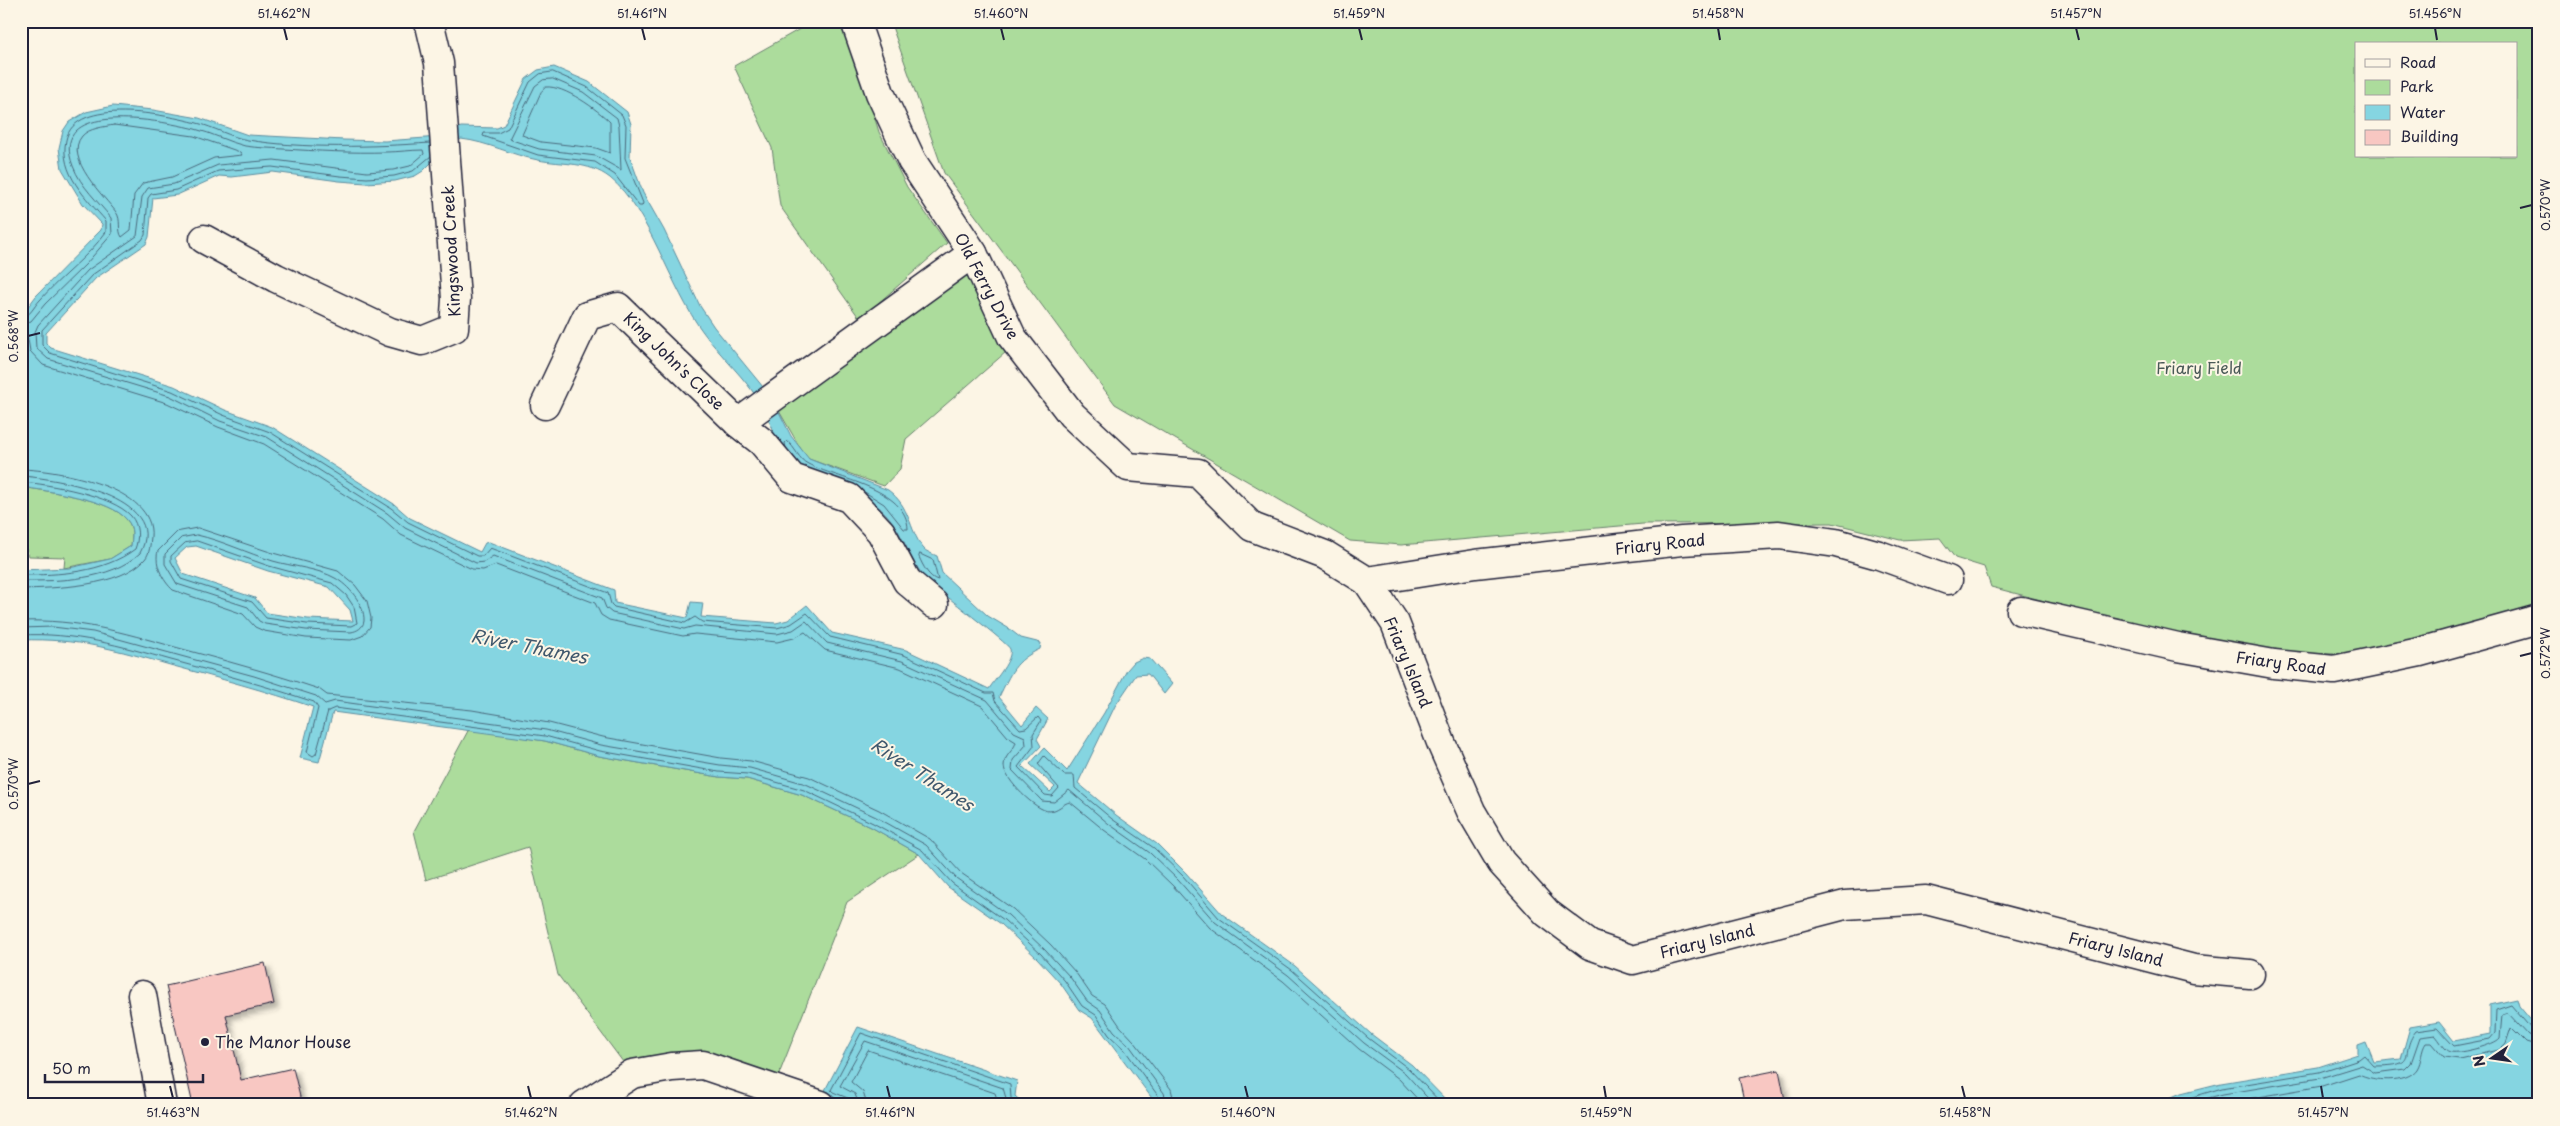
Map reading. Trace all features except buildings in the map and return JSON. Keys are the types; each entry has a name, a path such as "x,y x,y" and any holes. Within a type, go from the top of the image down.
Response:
{"street":[{"name":"Kingswood Creek","path":"204,239 276,278 390,332 422,341 454,328 456,299 439,63 430,25 427,21"},
{"name":"Old Ferry Drive","path":"855,21 880,93 912,161 973,253 1012,337 1072,415 1128,467 1198,473 1252,527 1325,554 1367,581"},
{"name":"King John's Close","path":"738,423 973,253"},
{"name":"King John's Close","path":"545,405 587,316 618,307 738,423 762,442 792,478 849,498 881,532 907,581 934,604"},
{"name":"Friary Road","path":"1367,581 1495,562 1682,541 1779,535 1836,542 1879,555 1948,580"},
{"name":"Friary Island","path":"1367,581 1394,623 1442,745 1471,811 1496,853 1547,912 1590,945 1633,960 1845,905 1926,900 2194,969 2250,974"},
{"name":"Friary Road","path":"2022,610 2178,647 2274,664 2334,670 2420,652 2539,619"},
{"path":"142,995 162,1105"},
{"path":"584,1105 632,1074 672,1067 703,1065 821,1105"}],"green space":[{"path":"814,21 845,21 879,132 907,187 947,243 860,319 780,206 772,148 734,66"},
{"name":"Friary Field","path":"890,21 2539,21 2539,390 2534,391 2539,421 2539,604 2417,639 2340,654 2270,653 2175,635 1991,587 1984,567 1955,558 1940,538 1900,540 1832,523 1643,524 1401,545 1350,541 1115,404 944,173"},
{"path":"959,254 1021,339 906,439 900,469 884,486 806,458 775,404"},
{"path":"21,487 78,497 93,501 119,513 131,526 131,546 110,559 64,568 65,557 29,556 26,549 21,547"},
{"path":"469,729 545,741 599,756 719,777 747,779 802,795 871,827 919,854 847,902 774,1087 703,1065 632,1074 558,975 528,847 426,880 414,831"}],"water":[{"name":"River Thames","path":"554,67 589,82 627,112 631,124 630,157 643,193 664,230 700,306 714,327 772,398 791,436 809,459 888,490 901,503 923,548 937,556 942,573 988,616 1021,638 1041,643 1040,649 1024,658 1014,668 999,697 1022,725 1036,708 1048,719 1037,739 1041,746 1022,766 1050,792 1055,787 1030,764 1044,748 1067,771 1104,713 1127,670 1134,662 1143,658 1150,659 1172,684 1164,694 1148,674 1136,675 1115,706 1078,783 1116,815 1157,844 1186,873 1222,914 1295,966 1371,1034 1412,1065 1451,1105 1157,1105 1092,1018 1079,1010 1061,984 1001,924 948,887 919,854 871,827 802,795 747,779 719,777 599,756 545,741 333,712 319,762 300,758 313,707 133,654 79,643 21,640 21,570 69,568 110,559 131,546 132,539 132,529 127,520 119,513 107,507 78,497 21,487 21,316 36,296 101,230 102,224 83,204 62,169 59,148 63,131 69,122 86,112 113,106 153,110 199,118 248,135 385,141 439,137 461,127 497,128 504,125 526,79 538,70","holes":["461,139 481,143 528,158 584,166 610,178 624,192 648,229 691,315 710,341 755,394 781,450 792,466 809,477 858,495 877,506 893,523 915,564 929,582 998,637 1010,649 1006,664 989,689 906,650 832,633 807,605 788,620 776,623 701,617 703,603 691,602 687,618 615,603 614,590 489,542 485,543 480,552 410,518 394,504 272,427 225,410 174,386 51,348 46,343 46,333 96,278 146,244 149,237 153,198 177,195 219,176 232,177 273,172 366,183 395,181 415,176 423,171 440,154","196,546 268,571 329,587 350,610 353,621 308,619 267,613 255,598 183,574 175,558 187,547"]},
{"path":"2517,999 2519,1006 2539,1030 2539,1105 2153,1105 2181,1093 2221,1083 2318,1067 2358,1054 2358,1045 2366,1042 2374,1062 2401,1059 2410,1027 2439,1022 2454,1041 2490,1034 2490,1005"},
{"path":"858,1027 1017,1081 1015,1096 1025,1105 854,1105 823,1094"}],"place":[{"name":"The Manor House","path":"205,1042"}]}
